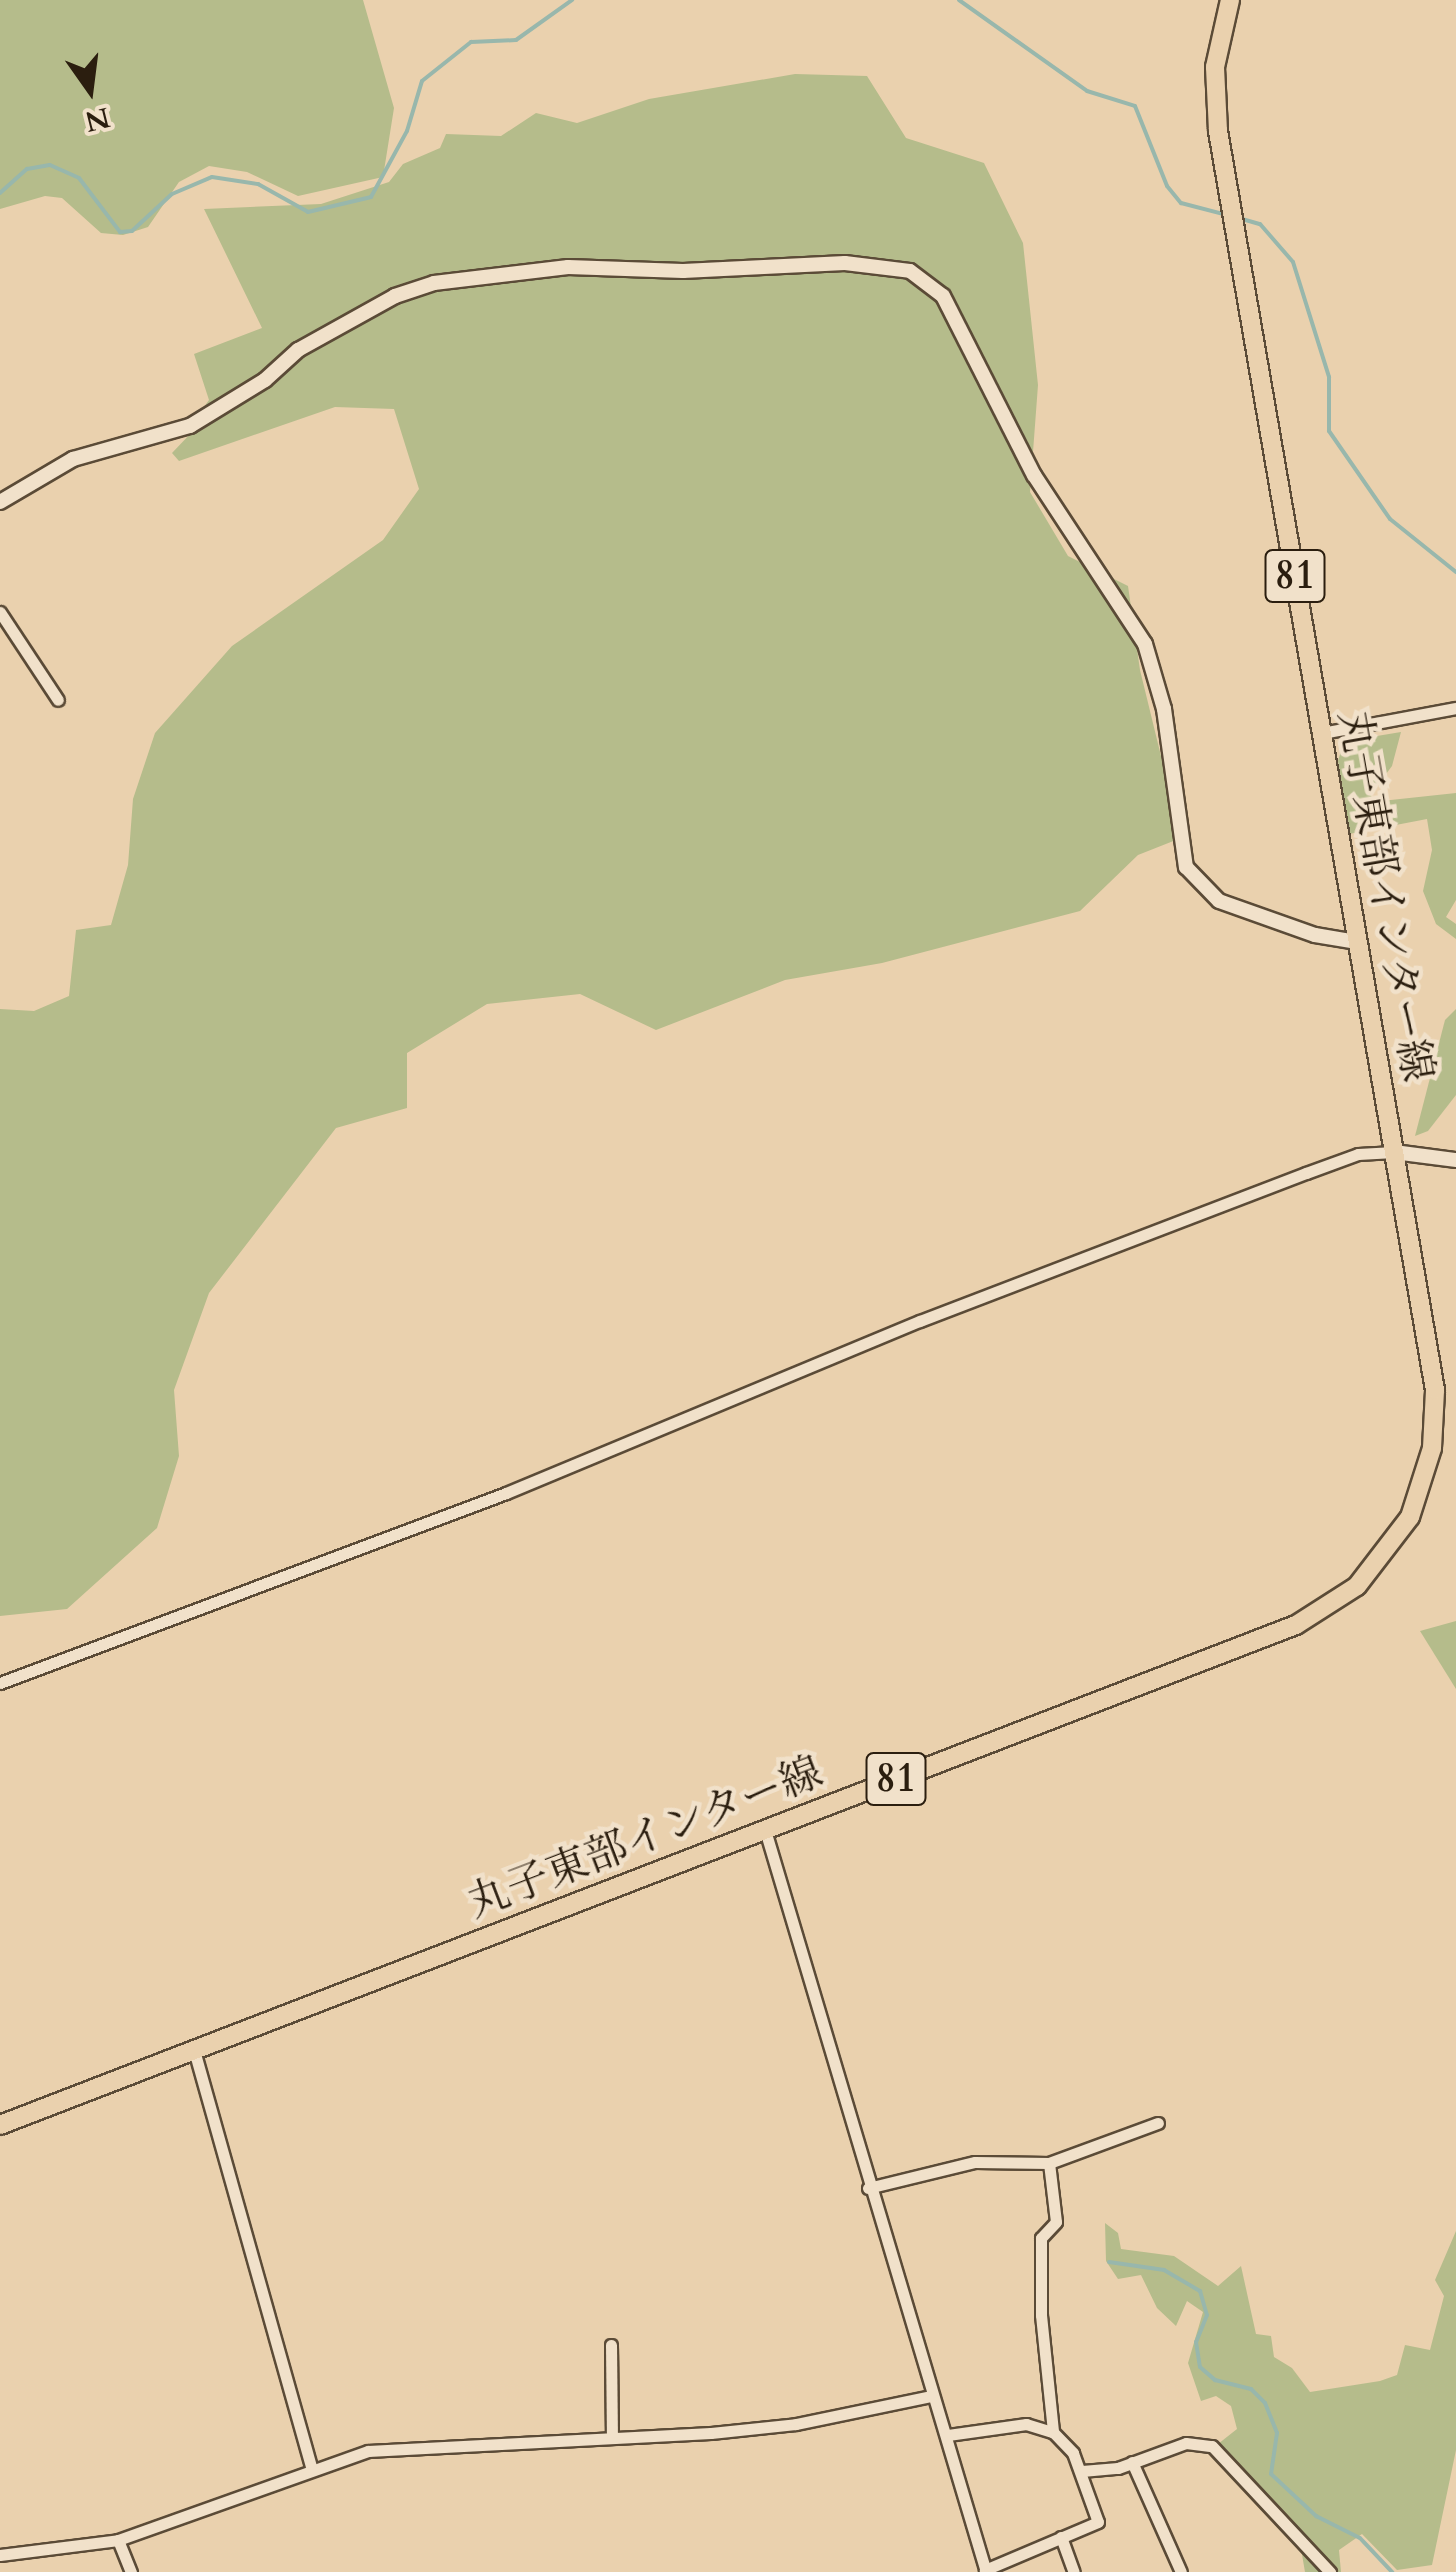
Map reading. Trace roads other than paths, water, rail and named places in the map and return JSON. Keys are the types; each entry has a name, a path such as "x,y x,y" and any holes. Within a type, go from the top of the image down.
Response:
{"main road":[{"name":"丸子東部インター線","path":"0,2125 1281,1632 1336,1604 1370,1573 1417,1502 1436,1420 1394,1152 1218,131 1215,67 1230,0"}],"street":[{"path":"0,502 74,459 190,426 265,380 298,350 396,296 434,283 568,267 683,272 845,263 910,271 943,296 1034,475 1145,644 1164,710 1186,867 1220,900 1315,935 1357,942"},
{"path":"0,612 58,700"},
{"path":"1322,733 1456,708"},
{"path":"0,1683 506,1493 920,1321 1358,1154 1394,1152 1456,1160"},
{"path":"765,1830 868,2188 931,2396 948,2435 954,2480 986,2571 1098,2522 1082,2470 1053,2432 1041,2315 1041,2238 1056,2222 1049,2162"},
{"path":"194,2050 311,2467"},
{"path":"868,2188 975,2162 1049,2162 1158,2123"},
{"path":"610,2345 612,2437"},
{"path":"0,2554 118,2540 311,2467 400,2446 796,2424 931,2396"},
{"path":"948,2435 1026,2424 1053,2432"},
{"path":"1082,2470 1132,2462 1186,2443 1212,2446 1330,2572"},
{"path":"1132,2462 1181,2572"},
{"path":"1061,2537 1074,2572"},
{"path":"118,2540 130,2572"}],"waterway":[{"path":"0,193 27,169 50,165 79,178 120,232 132,231 172,194 212,177 258,184 308,212 371,197 407,131 422,81 471,42 516,40 572,0"},
{"path":"959,0 1087,91 1135,106 1167,186 1181,203 1227,215"},
{"path":"1242,219 1260,224 1293,262 1329,377 1329,431 1390,519 1456,572"},
{"path":"1109,2262 1164,2270 1200,2291 1207,2315 1196,2342 1200,2367 1215,2380 1251,2389 1265,2403 1277,2433 1271,2474 1316,2516 1360,2538 1392,2572"}]}
